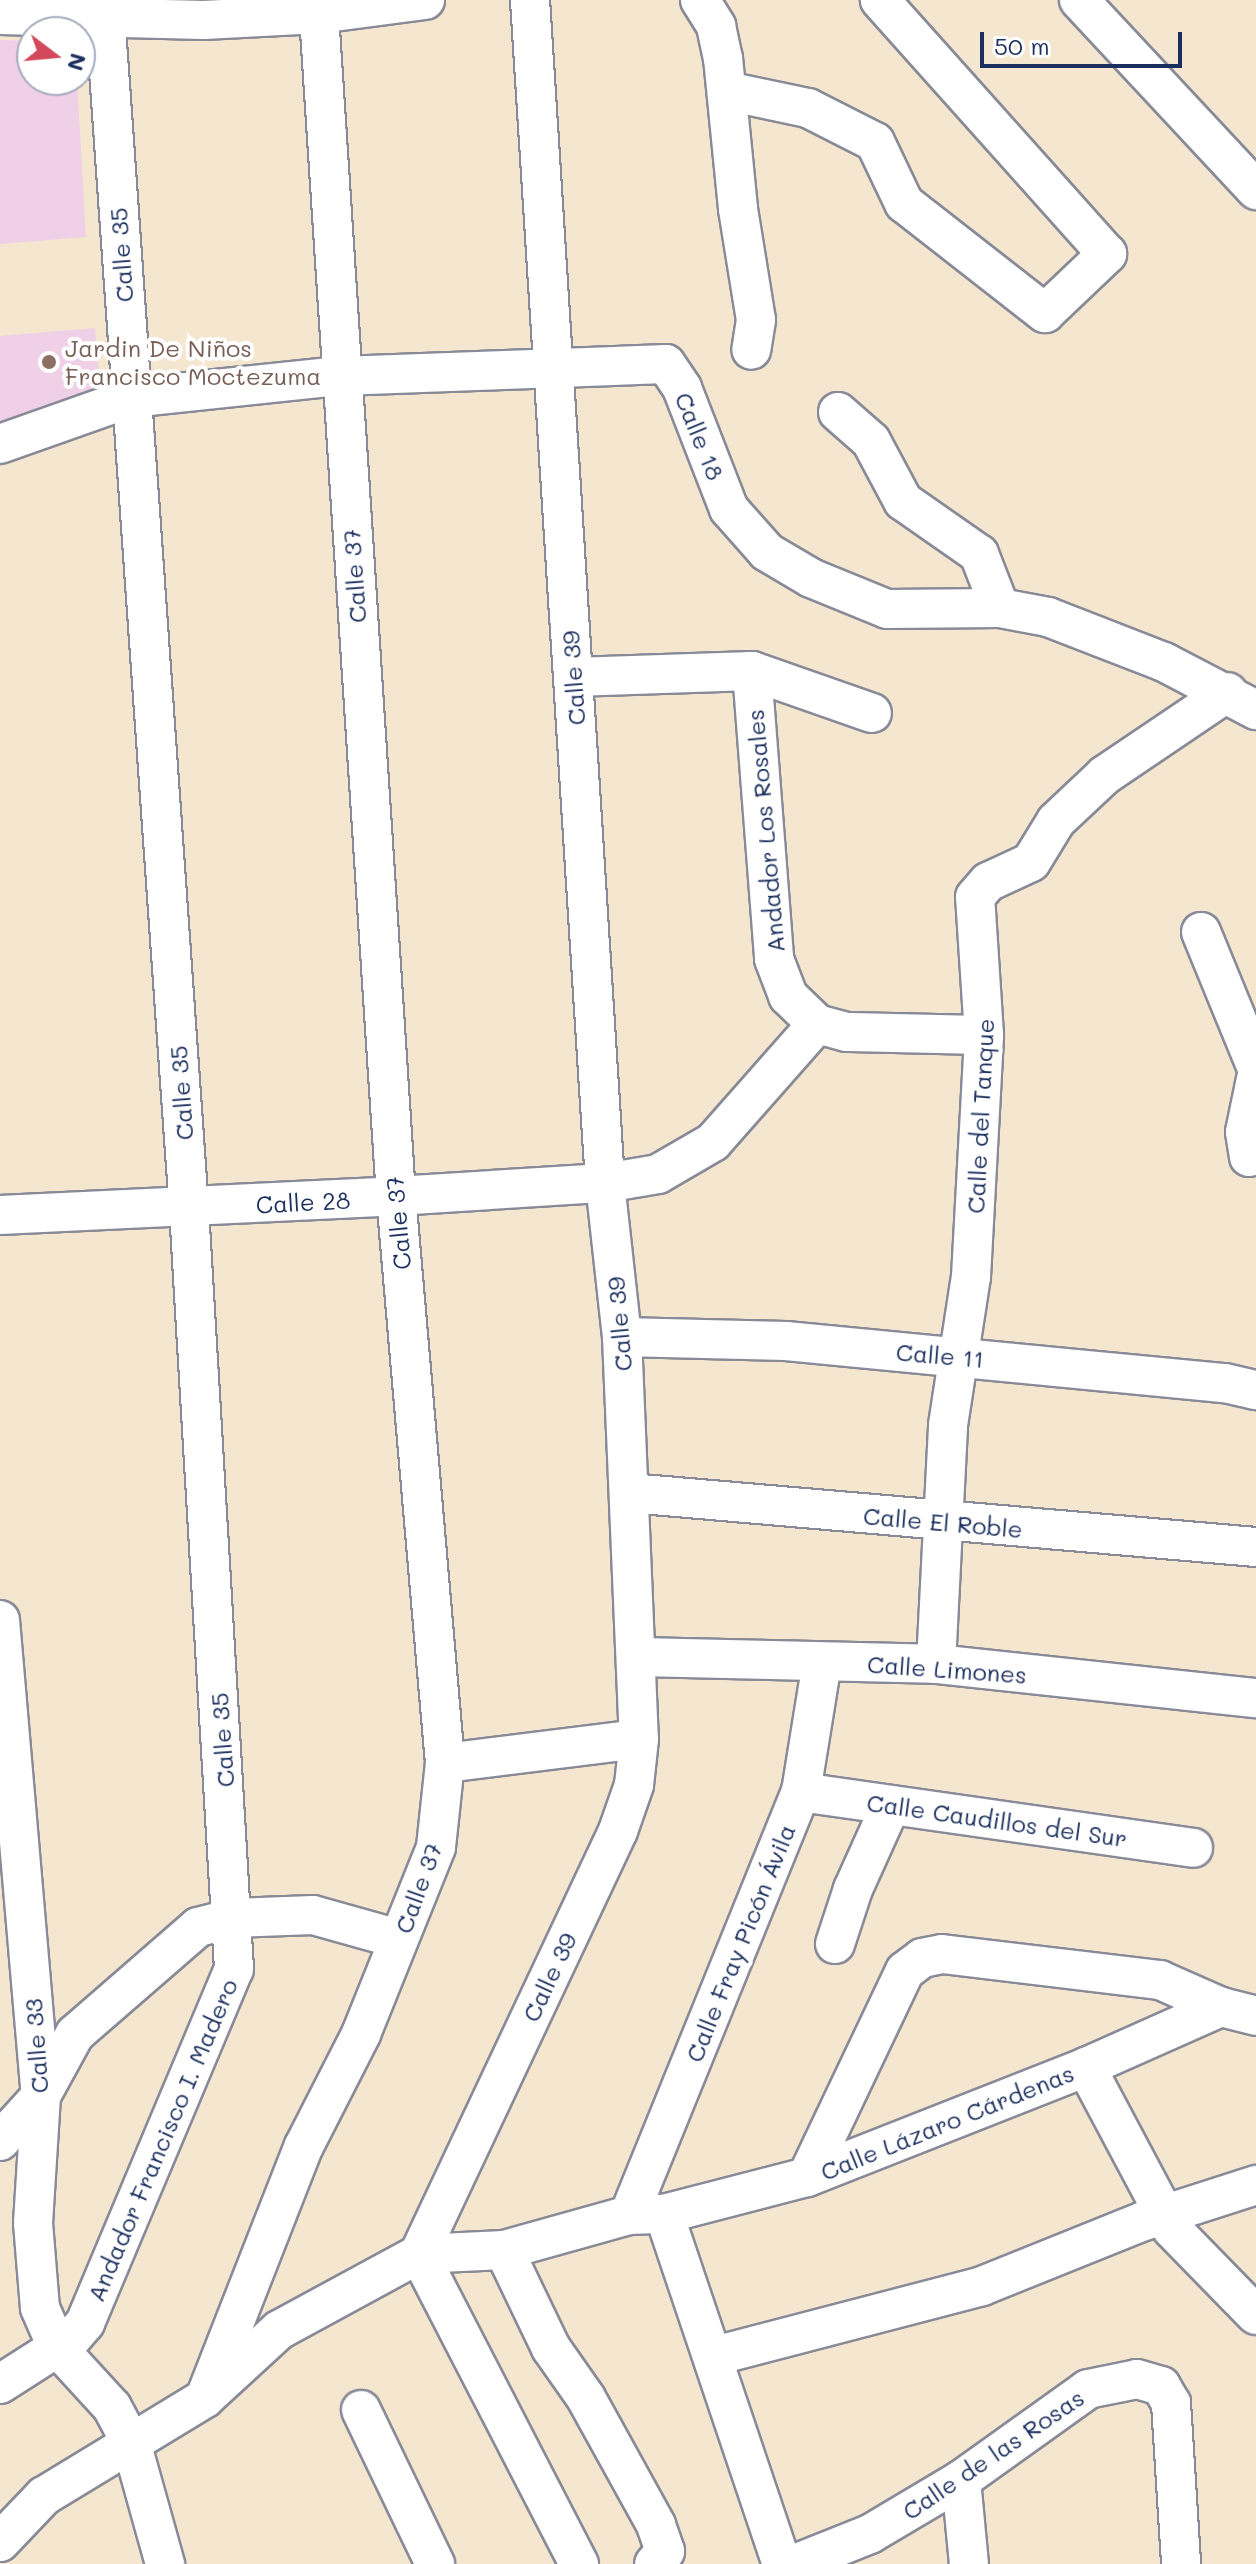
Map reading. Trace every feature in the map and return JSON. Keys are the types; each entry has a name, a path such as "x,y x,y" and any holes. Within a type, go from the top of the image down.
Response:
{"street":[{"path":"0,15 318,7 425,0"},
{"name":"Calle 39","path":"419,2254 618,1831 634,1785 639,1739 622,1337 605,1183 530,0"},
{"path":"700,0 716,26 727,91 738,209 756,320 751,350"},
{"path":"727,91 808,108 847,124 875,142 904,203 1045,313 1107,254 880,0"},
{"path":"1079,0 1240,147 1256,190"},
{"name":"Calle 37","path":"205,2398 304,2146 361,2034 436,1847 445,1763 396,1196 318,7"},
{"name":"Calle 35","path":"105,10 189,1209 233,1918"},
{"name":"Calle 18","path":"0,444 130,398 340,376 552,365 666,364 682,388 729,509 767,552 811,578 887,609 1000,608 1048,617 1242,701"},
{"path":"838,412 871,441 903,501 979,554 1000,608"},
{"path":"573,677 752,671 872,713"},
{"name":"Andador Los Rosales","path":"752,671 774,959 788,996 817,1024"},
{"name":"Calle del Tanque","path":"936,1664 948,1425 971,1277 984,1035 975,897 988,882 1031,862 1056,821 1105,775 1242,701"},
{"path":"1201,932 1256,1066"},
{"path":"817,1024 847,1032 984,1035"},
{"name":"Calle 28","path":"0,1215 189,1209 605,1183 658,1174 713,1142 817,1024"},
{"path":"1249,1157 1245,1132 1256,1079"},
{"name":"Calle 11","path":"622,1337 786,1341 1256,1390"},
{"name":"Calle El Roble","path":"630,1493 944,1523 1256,1547"},
{"name":"Calle 33","path":"0,1620 7,1780 41,2096 33,2271 40,2308 57,2347 112,2407 131,2442 165,2564"},
{"name":"Calle Limones","path":"637,1657 936,1664 1256,1698"},
{"name":"Calle Fray Picón Ávila","path":"646,2215 801,1792 822,1662"},
{"path":"445,1763 639,1739"},
{"name":"Calle Caudillos del Sur","path":"801,1792 1193,1848"},
{"path":"835,1944 853,1889 891,1805"},
{"path":"0,2141 41,2096 75,2034 198,1927 233,1918 313,1915 399,1939"},
{"name":"Andador Francisco I. Madero","path":"0,2384 57,2347 85,2323 156,2161 234,1969 233,1918"},
{"path":"807,2177 905,1971 922,1958 942,1954 1160,1980 1238,2012"},
{"name":"Calle Lázaro Cárdenas","path":"419,2254 504,2250 807,2177 1086,2067 1238,2012"},
{"path":"1086,2067 1172,2229 1256,2315"},
{"path":"714,2356 982,2286 1256,2185"},
{"path":"646,2215 714,2356 782,2564"},
{"path":"504,2250 551,2348 586,2398 659,2557"},
{"path":"0,2542 44,2496 205,2398 279,2330 419,2254 579,2564"},
{"name":"Calle de las Rosas","path":"795,2564 874,2549 961,2480 1088,2389 1137,2379 1161,2386 1171,2403 1181,2564"},
{"path":"361,2410 435,2564"},
{"path":"961,2480 969,2564"}],"shaded area":[{"path":"0,40 16,40 16,96 78,96 86,237 0,244"},
{"name":"Jardin De Niños Francisco Moctezuma","path":"95,328 100,387 0,430 0,336"}],"place":[{"name":"Jardin De Niños Francisco Moctezuma","path":"49,362"}]}
